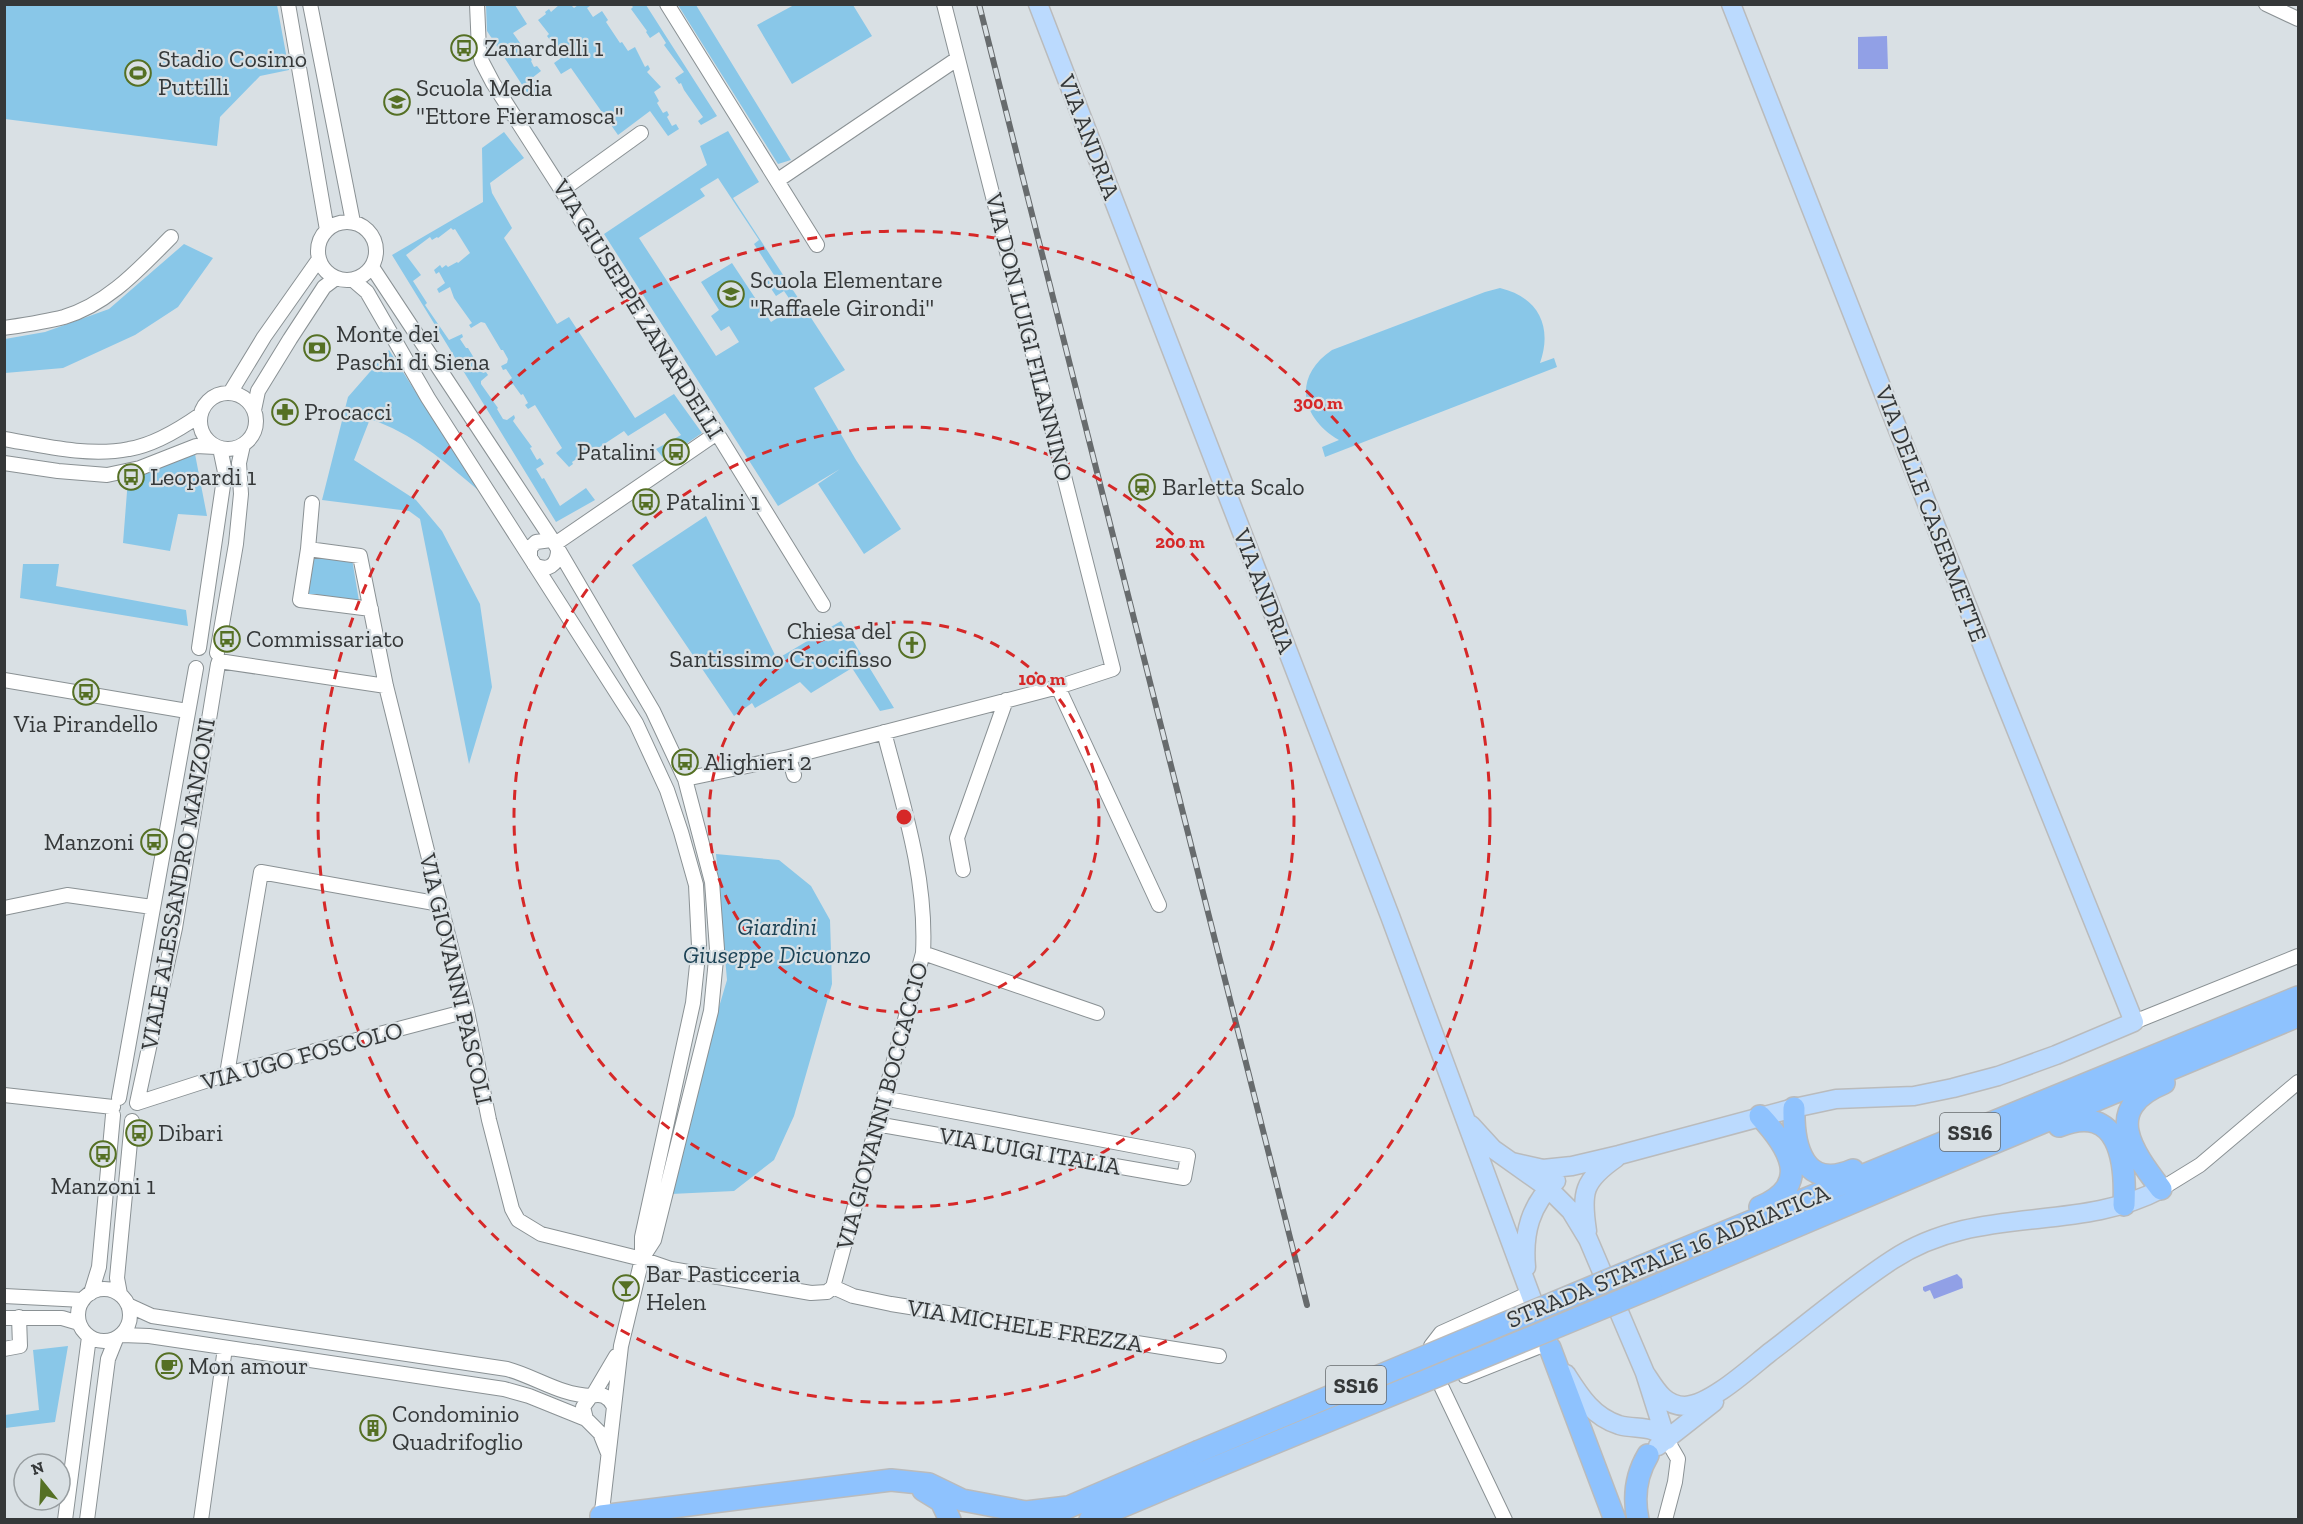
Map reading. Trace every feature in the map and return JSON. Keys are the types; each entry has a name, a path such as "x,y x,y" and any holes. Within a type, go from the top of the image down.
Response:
{"highway":[{"name":"STRADA STATALE 16 ADRIATICA","path":"1090,1520 1651,1287 1964,1144 2298,997"},
{"name":"STRADA STATALE 16 ADRIATICA","path":"1039,1520 1642,1266 1964,1144 2086,1105 2298,1016"},
{"name":"SS16","path":"2161,1189 2143,1166 2130,1142 2126,1128 2130,1109 2149,1089 2236,1052 2269,1028"},
{"name":"SS16","path":"1794,1107 1793,1128 1802,1159 1812,1170 1826,1175 1844,1174 1923,1141 2003,1148 2064,1124 2085,1121 2099,1124 2111,1132 2119,1145 2125,1179 2124,1205"},
{"name":"SS16","path":"1695,1245 1721,1223 1769,1204 1785,1191 1791,1176 1788,1151 1778,1135 1760,1116"},
{"path":"1549,1345 1615,1520"},
{"path":"1638,1520 1636,1486 1641,1468 1648,1455"},
{"path":"601,1518 891,1480 928,1485 962,1500 1026,1512 1068,1507"},
{"path":"913,1483 941,1501 950,1520"}],"main road":[{"name":"VIA ANDRIA","path":"1038,4 1390,916 1528,1288"},
{"name":"VIA DELLE CASERMETTE","path":"1731,4 1993,672 2134,1022"},
{"path":"1512,1162 1544,1169 1572,1166 1794,1107 1836,1099 1914,1096 1953,1088 1998,1076 2134,1022"},
{"path":"1461,1111 1484,1140 1548,1188 1571,1211 1588,1239 1645,1373 1667,1440"},
{"path":"1588,1239 1583,1204 1587,1189 1601,1169 1619,1155"},
{"path":"1572,1166 1548,1188 1528,1221 1524,1240 1528,1288 1549,1345 1579,1395 1595,1412 1619,1425 1656,1430 1667,1440"},
{"path":"1645,1373 1663,1398 1683,1406 1698,1402 1741,1375 1873,1273 1930,1239 1987,1224 2081,1213 2124,1205 2161,1189"},
{"path":"1645,1373 1649,1401 1648,1455"},
{"path":"1648,1455 1703,1411 1741,1375"}],"street":[{"path":"288,4 327,230"},
{"path":"310,4 352,222"},
{"name":"VIA GIUSEPPE ZANARDELLI","path":"477,4 479,50 482,62 823,605"},
{"path":"667,4 817,245"},
{"name":"VIA DON LUIGI FILANNINO","path":"944,4 1113,669 1058,687"},
{"path":"2266,4 2298,19"},
{"path":"778,180 957,59"},
{"path":"562,190 641,133"},
{"path":"352,222 369,232 374,240 376,258 372,267 364,275 353,280 336,278 326,272 319,259 319,243 327,230 335,225 352,222"},
{"path":"4,328 65,317 96,303 136,272 171,237"},
{"path":"230,393 264,337 319,259"},
{"path":"372,267 555,545 653,711 685,779 711,882 716,961 711,1011 654,1240 642,1259"},
{"path":"254,410 258,391 290,339 324,287 336,278"},
{"path":"353,280 367,292 428,398 636,723 666,787 696,885 699,946 693,1003 642,1237 642,1259 621,1346 601,1518"},
{"path":"4,439 99,452 130,449 159,439 200,415 211,399 220,394 230,393 245,399 254,410 256,417 254,433 243,445 227,450 196,446 140,468 106,475 4,464"},
{"path":"200,415 202,434 218,448 225,472 199,648 192,658 196,668 204,672 209,672 218,659"},
{"path":"555,545 556,563 551,567 539,568 532,561 530,548 536,542 555,545 717,433"},
{"name":"VIALE ALESSANDRO MANZONI","path":"137,1103 175,928 237,544 241,494 239,463 243,445"},
{"path":"312,503 300,600 371,609"},
{"name":"VIA GIOVANNI PASCOLI","path":"308,549 360,556 386,686 467,1011 489,1120 512,1209 518,1221 541,1234 642,1259"},
{"path":"199,648 207,646 218,659 386,686"},
{"name":"VIALE ALESSANDRO MANZONI","path":"87,1297 99,1268 115,1107 196,668"},
{"path":"4,680 187,711"},
{"path":"685,779 789,757 1058,687 1159,906"},
{"path":"963,870 957,838 1006,700"},
{"name":"VIA GIOVANNI BOCCACCIO","path":"833,1287 922,953 924,921 916,859 899,809 884,732"},
{"path":"789,757 794,775"},
{"path":"666,787 666,777 670,773 679,772 685,779"},
{"path":"227,1074 261,872 440,904"},
{"path":"4,908 67,895 152,907"},
{"path":"922,953 1097,1013"},
{"path":"2134,1022 2298,956"},
{"name":"VIA UGO FOSCOLO","path":"137,1103 227,1074 467,1011"},
{"path":"2161,1189 2199,1165 2298,1082"},
{"path":"4,1095 115,1107 127,1096 137,1103 138,1115 132,1121 124,1123 115,1107"},
{"name":"VIA LUIGI ITALIA","path":"876,1124 1184,1178 1188,1156 883,1098"},
{"path":"87,1520 108,1359 130,1322 117,1278 132,1121"},
{"path":"642,1259 671,1269 811,1293 826,1292 833,1287"},
{"name":"VIA MICHELE FREZZA","path":"833,1287 853,1296 891,1304 1219,1356"},
{"path":"1505,1520 1432,1367 1431,1346 1441,1333 1528,1288"},
{"path":"4,1296 87,1297 105,1289 152,1316 507,1369 575,1396 606,1396 613,1411"},
{"path":"87,1297 79,1308 79,1323 89,1337 102,1341 119,1337 149,1336 504,1389 529,1396 603,1425 613,1411"},
{"path":"4,1349 20,1346 19,1317"},
{"path":"4,1318 62,1318 79,1323"},
{"path":"64,1520 89,1337"},
{"path":"1440,1385 1549,1345"},
{"path":"608,1455 600,1433 588,1421 583,1407 592,1396 621,1346"},
{"path":"201,1520 225,1347"},
{"path":"1665,1520 1675,1482 1678,1459 1667,1440"}],"green space":[{"name":"Stadio Cosimo Puttilli","path":"5,4 277,5 289,70 260,76 220,117 217,146 5,119"},
{"path":"486,5 515,5 527,24 513,33 532,60 534,67 537,66 541,71 532,78 541,90 530,97 487,31"},
{"path":"559,5 571,5 574,8 578,5 589,5 587,8 593,17 602,11 608,20 606,22 620,43 622,42 628,51 635,47 645,67 648,65 650,69 647,72 661,87 654,92 659,101 657,103 663,113 667,111 669,115 667,117 672,126 676,124 679,129 668,136 650,111 618,135 571,68 561,74 554,63 561,58 556,49 558,47 547,36 549,34 538,20 549,9 551,12"},
{"path":"631,5 646,5 717,116 701,125 698,121 703,117 681,83 679,84 675,78 684,72 664,45 666,43 659,32 650,38 631,9 633,7"},
{"path":"678,5 696,5 791,160 778,164"},
{"path":"794,5 853,5 872,36 792,84 757,25"},
{"name":"Scuola Elementare \"Raffaele Girondi\"","path":"728,131 759,182 733,198 845,370 814,388 856,460 901,529 864,554 818,484 840,469 778,506 604,234 707,165 700,146","holes":["718,178 759,240 754,244 774,275 766,281 776,296 784,291 795,307 771,322 732,263 701,282 719,310 711,316 721,331 729,326 739,342 716,356 639,238 705,196 700,189"]},
{"path":"504,132 524,158 490,183 492,193 512,228 504,238 557,324 569,317 635,418 674,394 702,433 664,459 656,449 681,435 665,413 628,436 624,431 583,458 581,456 569,467 556,453 562,448 535,405 528,409 525,405 528,403 523,394 521,395 508,381 512,378 501,366 507,363 508,359 485,323 481,322 471,328 469,325 472,323 454,298 450,287 439,293 437,289 445,283 439,272 436,274 434,270 440,265 442,268 458,263 470,253 455,229 451,228 432,240 430,237 406,255 421,275 413,281 427,303 425,305 449,340 462,334 463,337 460,339 483,373 486,372 488,375 481,381 481,384 503,419 507,420 514,415 513,421 532,447 530,448 537,460 540,458 544,464 536,469 542,479 544,478 560,506 586,488 595,500 556,522 392,255 483,202 482,148"},
{"path":"184,244 213,258 178,307 135,335 63,368 5,373 5,339 45,332 109,309"},
{"path":"1500,288 1524,298 1533,306 1543,325 1545,337 1540,363 1554,358 1557,367 1325,457 1322,447 1339,440 1316,420 1306,397 1311,372 1319,361 1332,350"},
{"path":"389,350 478,490 440,458 414,440 370,419 354,460 416,500 442,531 480,604 492,687 469,764 420,519 409,511 322,500 348,397"},
{"path":"195,454 207,516 178,514 170,551 123,543 128,479"},
{"path":"706,516 777,659 841,621 894,708 880,711 852,668 811,693 800,682 755,708 752,703 734,716 632,565"},
{"path":"310,554 352,559 359,601 304,595"},
{"path":"23,564 59,564 56,586 186,610 188,626 20,598"},
{"name":"Giardini Giuseppe Dicuonzo","path":"716,854 779,860 811,886 830,920 832,984 794,1116 774,1160 734,1191 671,1194 695,1088 727,980"},
{"path":"68,1346 55,1422 5,1428 5,1415 39,1410 33,1350"}],"shaded area":[{"path":"1887,36 1888,69 1858,69 1858,37"},
{"path":"1957,1274 1962,1279 1963,1288 1934,1299 1930,1290 1925,1292 1923,1290 1923,1287"}],"railway":[{"path":"979,4 1307,1305"}],"place":[{"name":"Zanardelli 1","path":"464,48"},
{"name":"Stadio Cosimo Puttilli","path":"138,73"},
{"name":"Scuola Media \"Ettore Fieramosca\"","path":"397,102"},
{"name":"Scuola Elementare \"Raffaele Girondi\"","path":"731,294"},
{"name":"Monte dei Paschi di Siena","path":"317,348"},
{"name":"Procacci","path":"285,412"},
{"name":"Patalini","path":"676,452"},
{"name":"Leopardi 1","path":"131,477"},
{"name":"Barletta Scalo","path":"1142,487"},
{"name":"Patalini 1","path":"646,502"},
{"name":"Commissariato","path":"227,639"},
{"name":"Chiesa del Santissimo Crocifisso","path":"912,645"},
{"name":"Via Pirandello","path":"86,692"},
{"name":"Alighieri 2","path":"685,762"},
{"name":"Manzoni","path":"154,842"},
{"name":"Dibari","path":"139,1133"},
{"name":"Manzoni 1","path":"103,1154"},
{"name":"Bar Pasticceria Helen","path":"626,1288"},
{"name":"Mon amour","path":"169,1366"},
{"name":"Condominio Quadrifoglio","path":"373,1428"}]}
